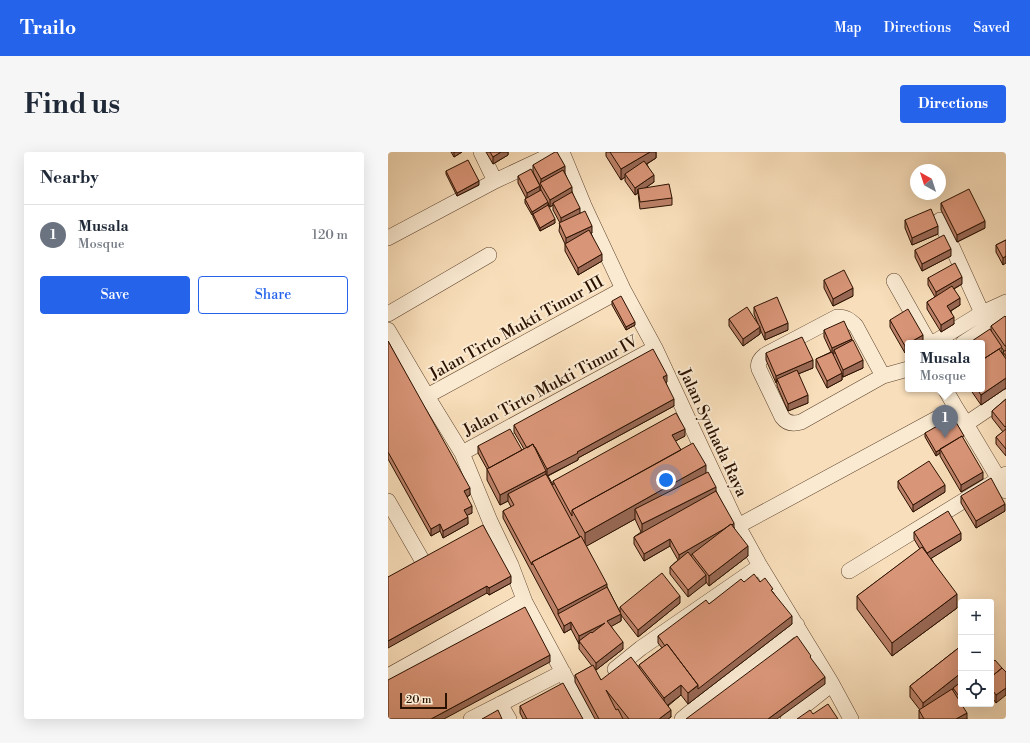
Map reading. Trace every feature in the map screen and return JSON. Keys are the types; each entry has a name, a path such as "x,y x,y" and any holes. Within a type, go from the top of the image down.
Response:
{"street":[{"path":"481,152 495,181"},
{"path":"388,238 495,181 556,152"},
{"name":"Jalan Syuhada Raya","path":"562,152 585,208 623,289 656,348 738,526 760,566 832,684 851,719"},
{"path":"940,220 982,313"},
{"path":"388,314 489,255"},
{"path":"894,281 927,340"},
{"name":"Jalan Tirto Mukti Timur III","path":"427,396 623,289"},
{"path":"938,340 982,313 1006,302"},
{"path":"968,340 1006,315"},
{"path":"883,376 856,326 845,317 837,317 761,357 758,363 759,369 782,418 792,423 801,422 905,364"},
{"path":"388,330 462,453 490,521 511,565 524,600 588,719"},
{"name":"Jalan Tirto Mukti Timur IV","path":"462,453 656,348"},
{"path":"849,571 1004,481 966,424 948,392"},
{"path":"966,424 1006,397"},
{"path":"738,526 956,408"},
{"path":"670,417 684,410"},
{"path":"388,501 422,560"},
{"path":"476,529 490,521"},
{"path":"409,568 436,552"},
{"path":"615,669 653,640 760,566"},
{"path":"388,676 524,600"},
{"path":"682,719 797,625"},
{"path":"472,719 562,672"},
{"path":"788,719 832,684"},
{"path":"500,704 509,719"}],"building":[{"path":"490,152 501,152 493,157"},
{"path":"557,152 565,166 541,179 533,165"},
{"path":"610,152 650,152 621,169"},
{"path":"468,160 479,181 457,193 446,171"},
{"path":"644,161 654,175 635,188 625,174"},
{"path":"531,169 540,186 527,193 518,176"},
{"path":"563,170 572,187 550,200 540,183"},
{"path":"669,184 672,198 640,202 638,189"},
{"path":"969,189 985,221 957,235 941,203"},
{"path":"541,190 548,202 532,212 525,199"},
{"path":"572,192 580,208 561,218 553,203"},
{"path":"548,205 555,219 540,228 533,214"},
{"path":"931,209 938,226 912,238 905,220"},
{"path":"585,211 592,226 566,238 559,223"},
{"path":"589,230 602,254 578,268 565,244"},
{"path":"944,235 951,249 922,264 915,250"},
{"path":"1006,240 1006,256 1003,258 996,245"},
{"path":"955,263 962,277 936,292 928,278"},
{"path":"844,270 853,288 833,299 824,280"},
{"path":"952,286 960,298 947,306 954,317 941,325 927,302"},
{"path":"621,296 635,322 626,327 612,301"},
{"path":"777,297 788,323 765,333 754,307"},
{"path":"747,307 760,327 743,339 729,319"},
{"path":"908,309 923,335 914,340 905,340 905,346 890,320"},
{"path":"1005,316 1006,317 1006,346 991,326"},
{"path":"844,321 852,339 832,348 824,330"},
{"path":"990,329 1002,347 985,358 985,340 974,340"},
{"path":"802,337 813,360 776,376 766,353"},
{"path":"853,340 863,360 843,370 834,350"},
{"path":"388,341 470,488 464,491 472,506 464,510 468,517 443,531 440,524 431,529 388,452"},
{"path":"653,349 667,375 663,377 674,399 547,469 533,444 527,448 514,425"},
{"path":"999,349 1006,359 1006,378 981,395 979,392 985,392 985,358"},
{"path":"832,352 842,373 827,381 816,359"},
{"path":"797,370 808,395 788,404 777,379"},
{"path":"1006,399 1006,426 1005,427 992,411"},
{"path":"676,413 685,429 672,435 681,450 572,510 572,516 553,481"},
{"path":"953,417 964,436 936,452 925,433"},
{"path":"510,429 522,450 489,468 478,446"},
{"path":"1006,429 1006,449 996,437"},
{"path":"962,436 983,472 961,485 940,449"},
{"path":"693,443 706,465 585,533 572,510"},
{"path":"533,444 546,471 500,495 487,469"},
{"path":"929,461 945,485 913,505 898,481"},
{"path":"708,472 716,487 642,524 635,509"},
{"path":"546,474 580,537 532,562 532,565 503,511 514,505 508,494"},
{"path":"991,478 1005,504 976,521 961,496"},
{"path":"716,491 734,523 732,525 731,524 679,555 670,539 644,554 634,537"},
{"path":"948,511 961,533 927,553 914,532"},
{"path":"731,524 748,546 709,576 692,554"},
{"path":"483,525 511,576 489,588 487,586 388,641 388,577"},
{"path":"581,536 607,584 558,610 532,562"},
{"path":"922,547 957,594 892,643 857,596"},
{"path":"688,552 706,575 688,590 670,567"},
{"path":"662,573 680,596 638,630 620,607"},
{"path":"754,574 760,582 765,578 773,589 771,590 792,616 698,689 698,685 667,644 665,646 658,636 706,600 709,604 741,579 744,582"},
{"path":"607,587 621,614 607,621 623,642 596,663 579,641 605,623 579,636 571,622 564,626 558,614"},
{"path":"525,607 550,655 431,719 388,719 388,680"},
{"path":"797,636 825,677 768,719 686,719"},
{"path":"667,644 698,685 688,693 681,685 664,698 639,665"},
{"path":"958,648 958,675 923,703 910,686"},
{"path":"631,657 671,710 659,719 629,719 606,690 616,710 618,709 623,719 599,719 575,675 593,665 601,680"},
{"path":"995,660 1002,668 994,675 994,671"},
{"path":"1002,668 1006,672 1006,688 996,695 994,692 994,675"},
{"path":"563,683 583,719 527,719 520,706"},
{"path":"958,684 958,695 953,688"},
{"path":"952,689 958,699 958,707 963,707 967,713 956,719 924,719 919,710"},
{"path":"828,704 838,719 797,719 810,710 813,714"},
{"path":"498,710 502,719 482,719"}],"place":[{"name":"Musala","path":"945,438"}]}
